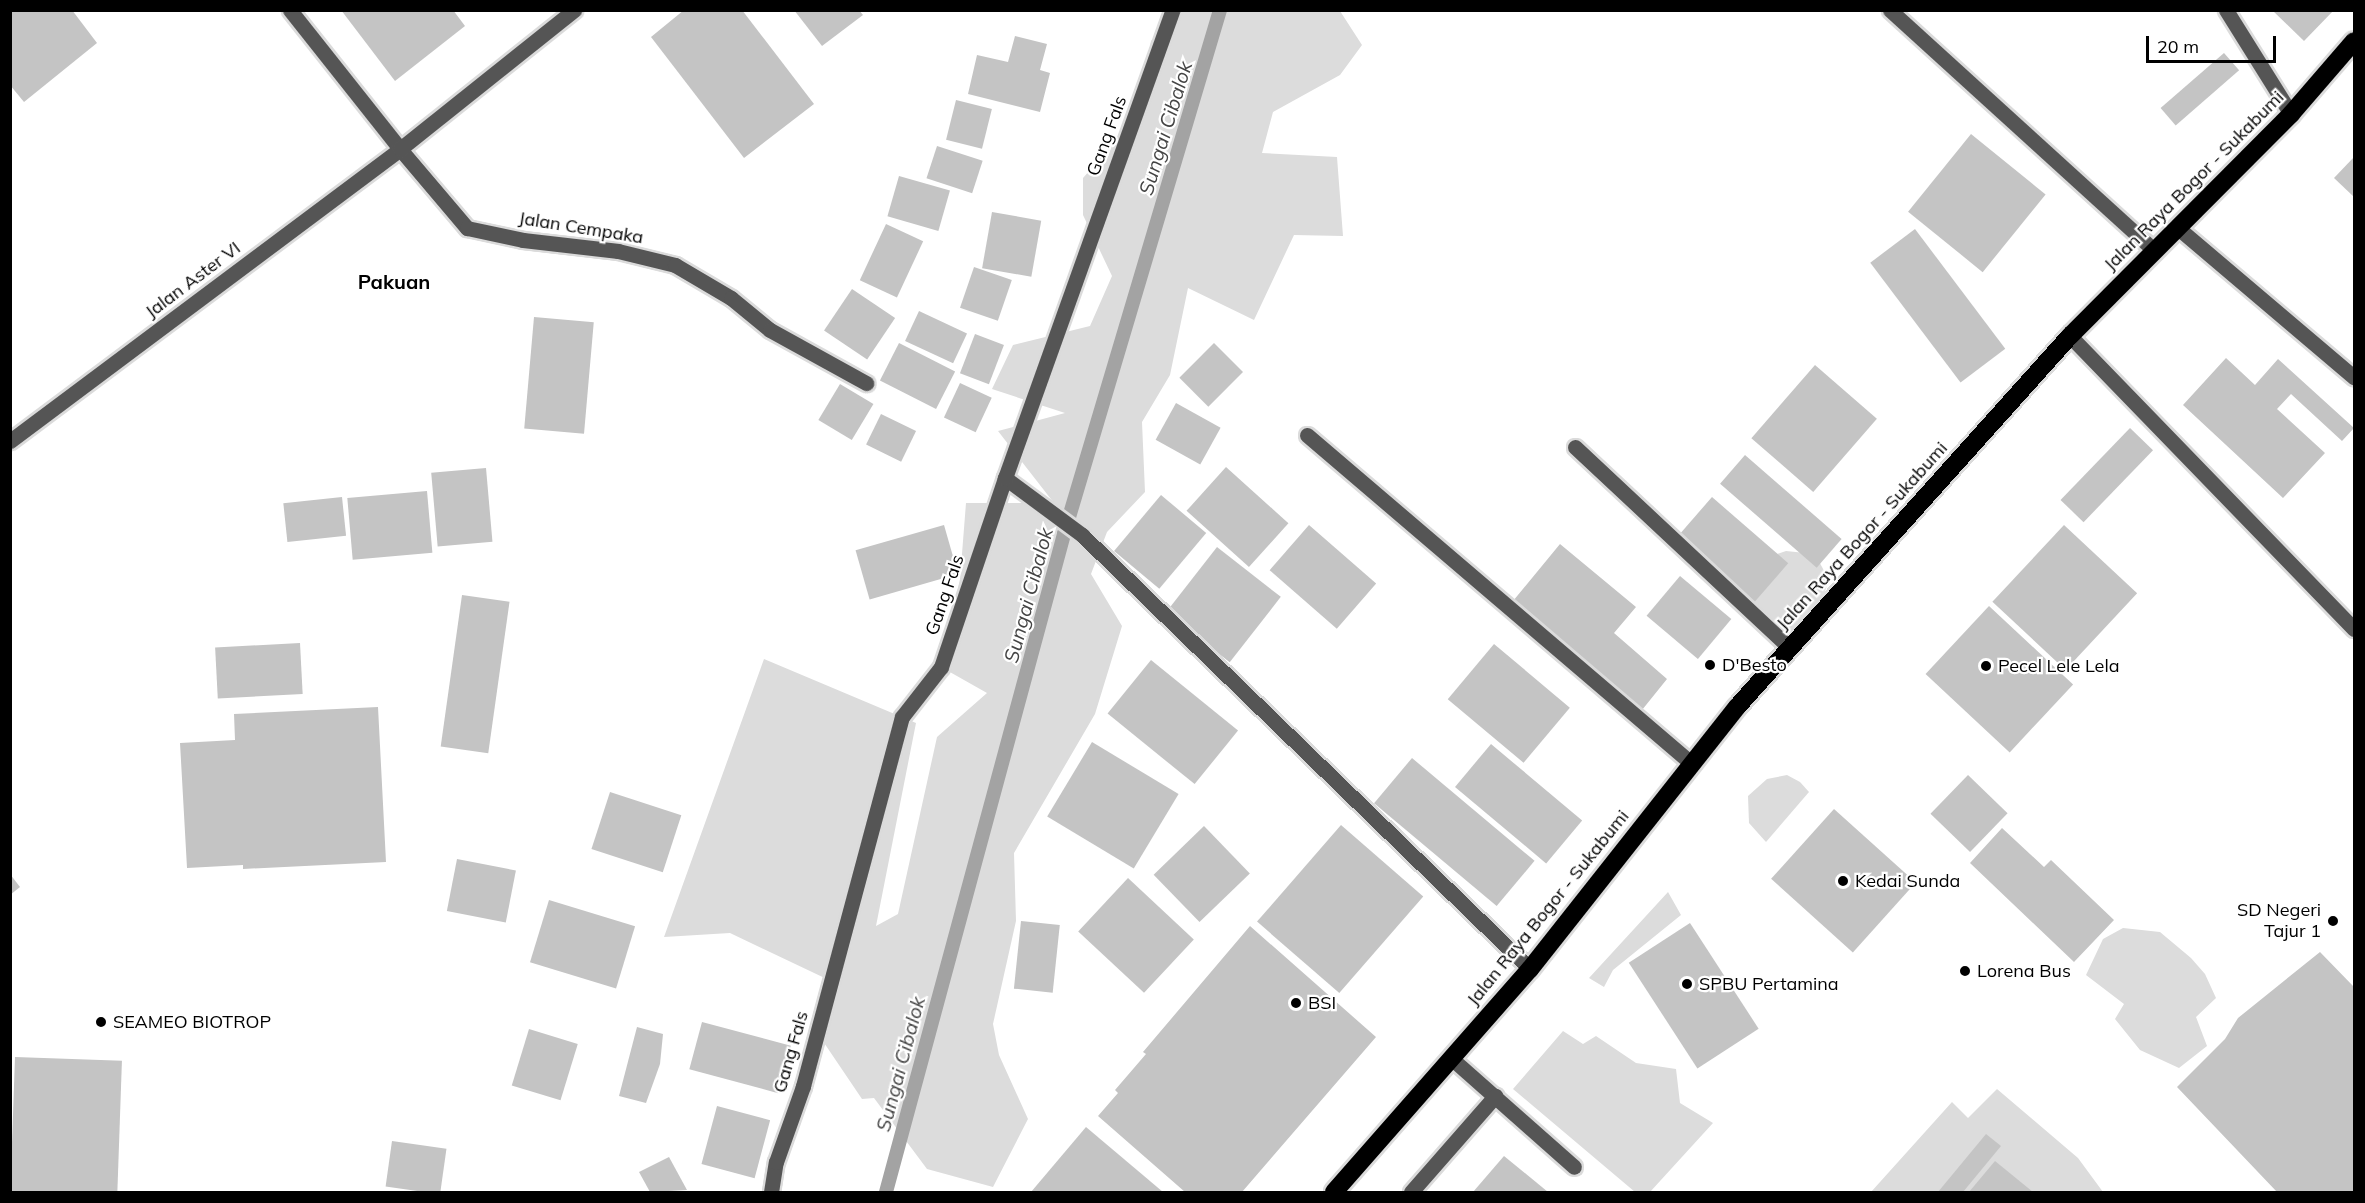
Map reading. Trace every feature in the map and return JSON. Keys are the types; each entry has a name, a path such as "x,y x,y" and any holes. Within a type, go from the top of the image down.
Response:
{"highway":[{"name":"Jalan Raya Bogor - Sukabumi","path":"1334,1192 1530,969 1691,763 1790,648 2070,336 2290,114 2355,41"}],"street":[{"path":"290,10 400,149"},
{"name":"Jalan Aster VI","path":"10,441 400,149 574,10"},
{"name":"Gang Fals","path":"771,1192 776,1162 802,1086 902,717 941,667 1005,478 1173,10"},
{"path":"1890,10 2155,251"},
{"path":"2226,10 2290,114"},
{"name":"Jalan Cempaka","path":"400,149 467,228 523,240 618,251 675,265 731,298 770,330 866,383"},
{"path":"2178,228 2355,377"},
{"path":"2070,336 2355,629"},
{"path":"1307,435 1691,763"},
{"path":"1575,447 1790,648"},
{"path":"1005,478 1082,535 1530,969"},
{"path":"1451,1058 1574,1167"},
{"path":"1411,1192 1495,1096"}],"shaded area":[{"path":"1181,11 1340,11 1362,45 1340,75 1273,112 1262,153 1337,157 1343,236 1294,235 1254,320 1188,288 1170,375 1142,422 1145,492 1107,532 1091,574 1122,626 1095,714 1014,853 1016,921 993,1024 999,1055 1028,1119 993,1187 927,1169 874,1098 862,1099 814,1028 831,981 730,933 664,937 764,659 916,723 876,926 898,914 937,737 987,693 941,667 960,579 966,503 1054,503 998,431 1065,413 992,389 1013,345 1090,326 1112,276 1083,215 1083,178 1137,116 1151,41"},
{"path":"1786,551 1815,554 1829,580 1815,619 1777,639 1750,621 1748,577 1763,559"},
{"path":"1787,775 1800,782 1809,792 1766,842 1749,823 1748,796 1767,779"},
{"path":"1668,892 1681,915 1613,970 1604,987 1589,978"},
{"path":"2123,928 2160,932 2191,958 2205,974 2216,998 2196,1017 2207,1046 2179,1068 2140,1050 2115,1019 2124,1004 2086,975 2103,939"},
{"path":"1563,1031 1583,1044 1596,1036 1636,1063 1676,1069 1680,1103 1713,1123 1650,1192 1635,1192 1513,1089"},
{"path":"1997,1089 2078,1158 2103,1192 1871,1192 1952,1102 1968,1118"}],"building":[{"path":"10,10 72,10 97,43 24,102 10,85"},
{"path":"341,10 453,10 465,26 395,81"},
{"path":"684,10 742,10 814,104 744,158 651,37"},
{"path":"794,10 859,10 863,15 822,46"},
{"path":"2272,10 2334,10 2304,41"},
{"path":"1015,36 1047,44 1040,70 1050,73 1040,112 968,94 977,55 1008,62"},
{"path":"2224,53 2239,70 2176,125 2161,108"},
{"path":"956,100 992,109 982,149 946,140"},
{"path":"1971,134 2046,194 1983,272 1908,212"},
{"path":"937,146 983,161 972,193 926,178"},
{"path":"2354,157 2354,197 2334,178"},
{"path":"899,176 950,191 938,231 887,216"},
{"path":"992,212 1041,221 1031,277 982,268"},
{"path":"886,224 923,241 897,298 860,280"},
{"path":"1915,229 2005,349 1961,382 1870,263"},
{"path":"974,267 1012,280 998,321 960,308"},
{"path":"852,289 895,318 867,360 824,330"},
{"path":"919,311 967,333 953,363 905,341"},
{"path":"534,317 594,322 584,434 524,429"},
{"path":"975,334 1004,345 989,384 960,373"},
{"path":"899,343 955,372 936,409 880,380"},
{"path":"1214,343 1243,372 1208,407 1179,378"},
{"path":"2226,358 2255,385 2278,359 2354,428 2342,441 2291,394 2277,409 2325,453 2283,498 2183,405"},
{"path":"1815,365 1877,419 1813,492 1751,438"},
{"path":"960,383 992,398 976,432 944,417"},
{"path":"840,384 873,404 852,440 818,420"},
{"path":"1176,403 1221,428 1200,464 1156,440"},
{"path":"881,414 916,431 901,462 866,445"},
{"path":"2130,428 2153,450 2084,522 2061,500"},
{"path":"1745,455 1842,539 1817,568 1720,484"},
{"path":"1226,467 1288,523 1249,567 1187,511"},
{"path":"486,468 492,542 438,547 431,473"},
{"path":"427,491 432,553 353,560 347,498"},
{"path":"1161,495 1206,533 1159,589 1114,551"},
{"path":"342,497 346,536 287,542 283,503"},
{"path":"1712,497 1788,563 1751,606 1675,539"},
{"path":"944,525 958,574 870,599 856,550"},
{"path":"1309,525 1376,583 1337,629 1270,570"},
{"path":"2064,525 2137,593 2066,670 1992,602"},
{"path":"1560,544 1636,607 1614,633 1667,679 1642,710 1513,601"},
{"path":"1217,547 1281,597 1230,662 1166,612"},
{"path":"1680,576 1731,619 1698,659 1647,616"},
{"path":"462,595 510,602 488,753 441,747"},
{"path":"1989,606 2073,684 2010,752 1926,674"},
{"path":"300,643 303,694 218,698 215,647"},
{"path":"1494,644 1570,708 1524,763 1448,699"},
{"path":"1151,660 1238,730 1195,784 1108,714"},
{"path":"378,707 386,862 243,869 243,865 187,868 180,743 235,740 234,714"},
{"path":"1092,742 1179,794 1134,869 1047,817"},
{"path":"1491,744 1582,820 1546,863 1455,787"},
{"path":"1412,758 1535,861 1497,906 1374,803"},
{"path":"1968,775 2008,813 1970,852 1930,814"},
{"path":"610,792 681,815 663,872 591,849"},
{"name":"Kedai Sunda","path":"1834,809 1916,883 1853,952 1771,879"},
{"path":"1341,825 1423,897 1339,993 1257,922"},
{"path":"1204,826 1250,873 1199,922 1154,875"},
{"path":"2002,828 2044,867 2051,860 2114,920 2074,962 1970,863"},
{"path":"457,859 516,870 506,922 447,911"},
{"path":"10,874 20,887 10,895"},
{"path":"1128,878 1194,939 1144,993 1078,931"},
{"path":"549,900 635,926 616,988 530,962"},
{"path":"1021,921 1060,925 1053,993 1014,989"},
{"name":"SPBU Pertamina","path":"1690,923 1759,1029 1697,1068 1629,963"},
{"path":"1250,926 1376,1037 1242,1192 1185,1192 1098,1116 1118,1093 1115,1090 1146,1054 1143,1052"},
{"path":"2320,952 2354,987 2354,1192 2277,1192 2177,1087 2225,1039 2238,1018"},
{"path":"702,1022 791,1046 778,1093 689,1069"},
{"path":"637,1027 663,1034 660,1064 646,1103 619,1096"},
{"path":"529,1029 578,1044 561,1100 512,1085"},
{"path":"15,1057 122,1061 117,1192 10,1192"},
{"path":"717,1106 770,1120 755,1178 701,1164"},
{"path":"1086,1127 1163,1192 1031,1192"},
{"path":"1986,1134 2001,1146 1963,1192 1938,1192"},
{"path":"392,1141 446,1149 440,1192 386,1187"},
{"path":"1504,1156 1548,1192 1473,1192"},
{"path":"669,1157 687,1190 650,1192 639,1172"},
{"path":"1995,1161 2033,1192 1969,1192"}],"waterway":[{"name":"Sungai Cibalok","path":"886,1192 1064,534 1220,10"}],"place":[{"name":"D'Besto","path":"1710,665"},
{"name":"Pecel Lele Lela","path":"1986,666"},
{"name":"Kedai Sunda","path":"1843,881"},
{"name":"SD Negeri Tajur 1","path":"2333,921"},
{"name":"Lorena Bus","path":"1965,971"},
{"name":"SPBU Pertamina","path":"1687,984"},
{"name":"BSI","path":"1296,1003"},
{"name":"SEAMEO BIOTROP","path":"101,1022"}],"district":[{"name":"Pakuan","path":"394,281"}]}
